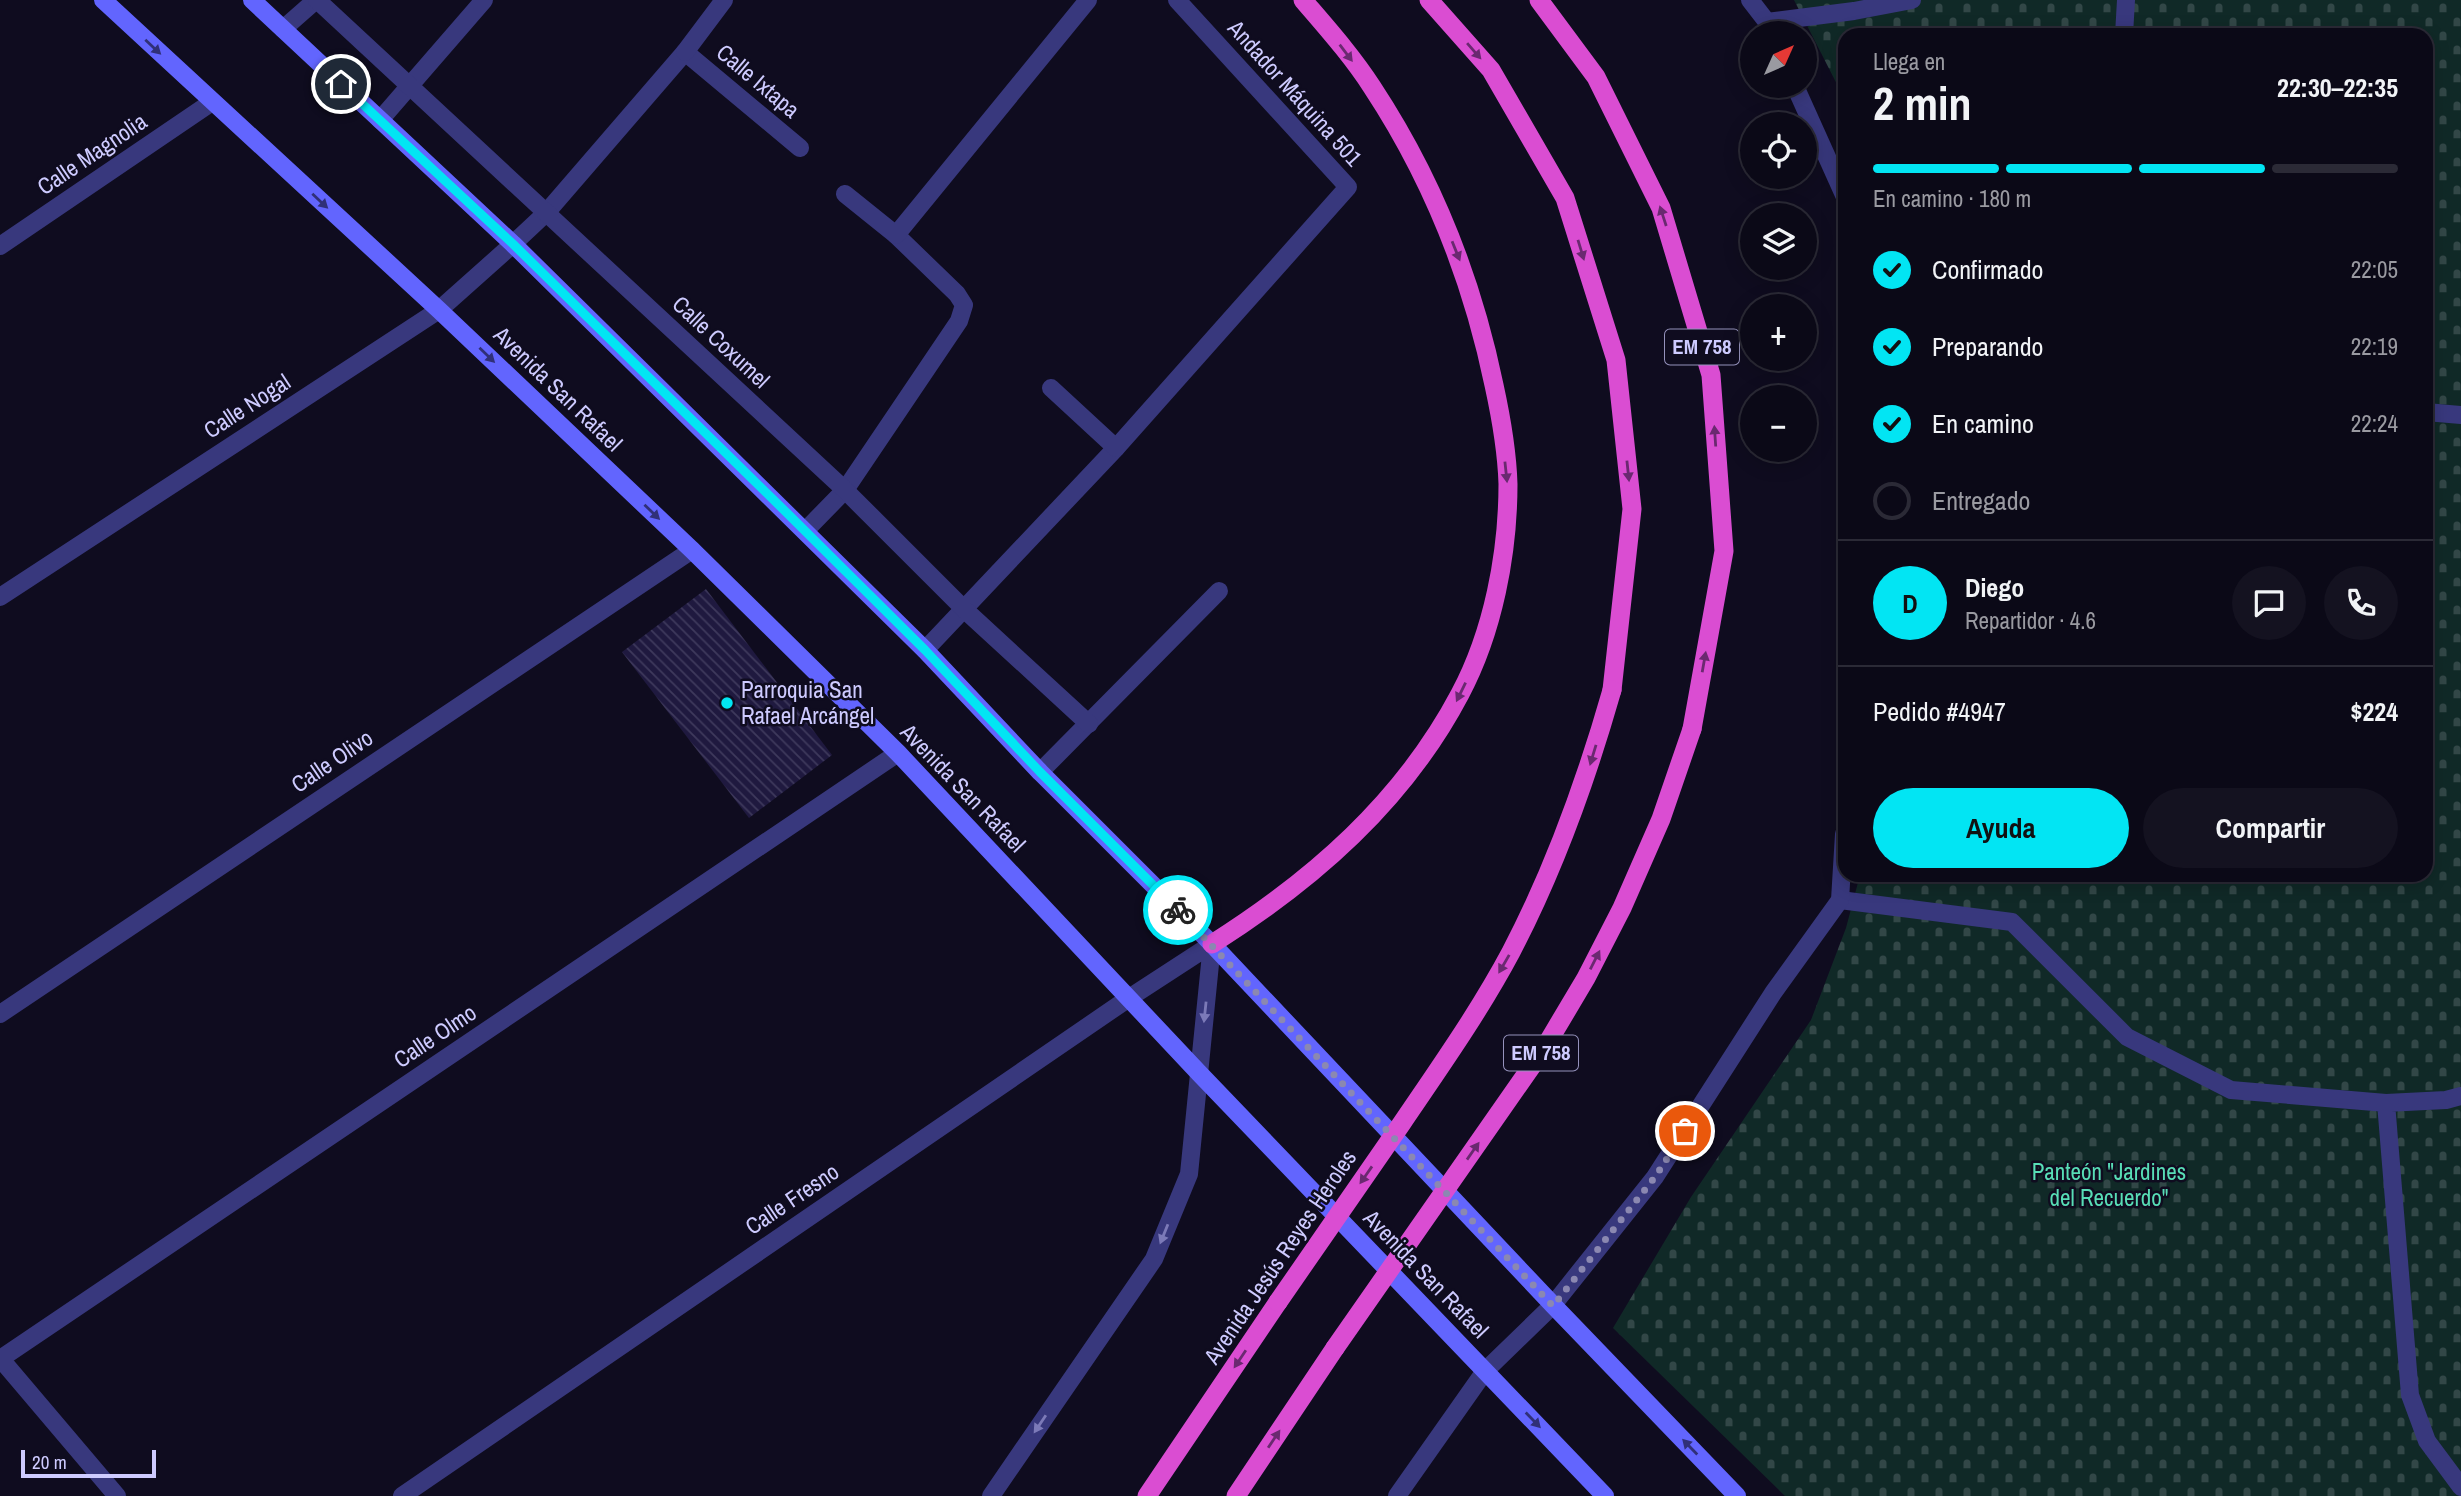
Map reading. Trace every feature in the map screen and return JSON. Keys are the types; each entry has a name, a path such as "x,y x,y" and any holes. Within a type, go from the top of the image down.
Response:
{"highway":[{"path":"1212,944 1259,915 1345,845 1413,770 1462,691 1479,649 1496,595 1505,539 1508,482 1499,411 1485,341 1465,273 1438,206 1407,145 1372,86 1303,0"},
{"name":"Avenida Jesús Reyes Heroles","path":"1147,1496 1439,1069 1510,954 1569,827 1593,758 1612,690 1632,509 1616,360 1565,198 1491,70 1429,0"},
{"name":"EM 758","path":"1236,1496 1335,1348 1545,1047 1586,978 1622,908 1661,820 1692,729 1724,551 1711,375 1661,208 1596,76 1539,0"}],"main road":[{"name":"Avenida San Rafael","path":"103,0 439,310 692,550 898,753 1199,1073 1605,1496"},
{"path":"252,0 513,244 925,650 1040,772 1212,944 1553,1306 1737,1496"}],"street":[{"path":"283,29 316,0"},
{"name":"Calle Coxumel","path":"316,0 845,490 965,610 1088,724"},
{"path":"380,120 484,0"},
{"name":"Calle Nogal","path":"0,597 439,310 545,213 685,52 724,0"},
{"path":"896,235 1088,0"},
{"name":"Andador Máquina 501","path":"1116,448 1348,187 1177,0"},
{"path":"1750,0 1764,21"},
{"path":"1804,21 1912,0"},
{"path":"2124,28 2126,0"},
{"name":"Calle Ixtapa","path":"685,52 800,148"},
{"path":"1800,98 1838,182"},
{"name":"Calle Magnolia","path":"0,246 212,102"},
{"path":"805,531 845,490 959,321 964,305 957,294 896,235 845,194"},
{"path":"925,650 1116,448 1051,388"},
{"path":"2433,413 2461,415"},
{"name":"Calle Olivo","path":"0,1013 692,550"},
{"path":"1040,772 1219,591"},
{"name":"Calle Olmo","path":"0,1359 898,753"},
{"path":"1397,1496 1485,1371 1553,1306 1655,1177 1773,993 1840,900 1841,882"},
{"path":"1840,900 2012,922 2127,1037 2231,1090 2386,1103 2446,1100 2461,1096"},
{"path":"991,1496 1154,1259 1189,1174 1212,944"},
{"name":"Calle Fresno","path":"401,1496 1212,944"},
{"path":"2386,1103 2410,1395 2427,1441 2461,1487"},
{"path":"0,1359 117,1496"}],"green space":[{"name":"Panteón \"Jardines del Recuerdo\"","path":"1794,0 2461,0 2461,1496 1785,1496 1613,1328 1691,1197 1811,1020 1846,928 1858,882 2433,882 2433,28 1838,28 1838,86 1817,45 1817,21 1805,21"}],"building":[{"name":"Parroquia San Rafael Arcángel","path":"706,589 832,755 749,818 622,652"}],"way so far":[{"path":"1178,910 1553,1306 1655,1177 1685,1131"}],"place":[{"name":"Parroquia San Rafael Arcángel","path":"727,703"}],"route":[{"path":"341,84 513,244 789,515 925,650 1040,772 1178,910"}]}
